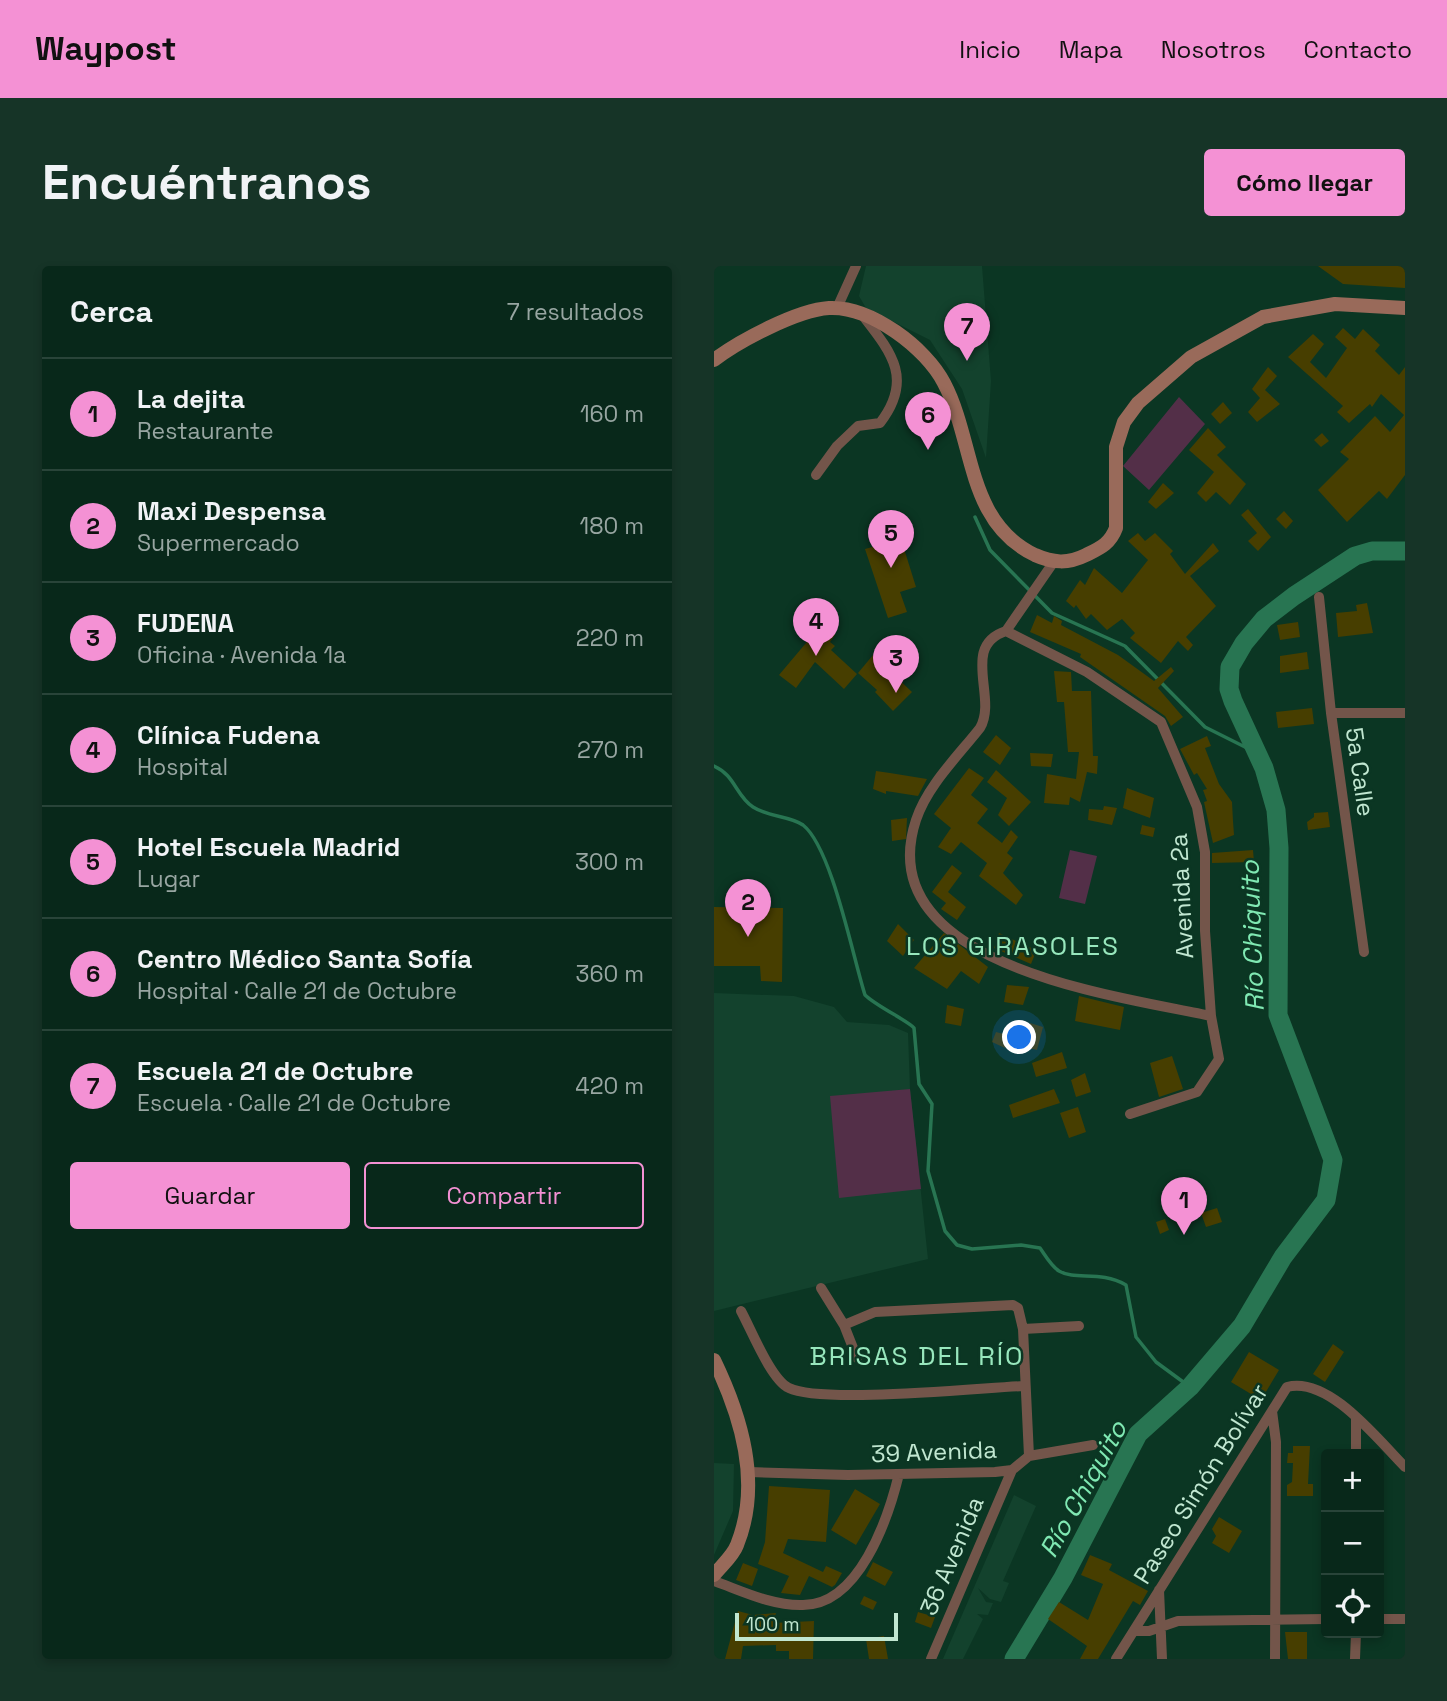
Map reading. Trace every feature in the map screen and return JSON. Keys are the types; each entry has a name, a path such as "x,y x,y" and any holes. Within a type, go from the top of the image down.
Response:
{"street":[{"path":"837,308 856,266"},
{"path":"714,360 757,333 816,310 837,308 863,315 898,333 925,355 944,382 956,411 975,487 996,522 1020,547 1053,563 1076,560 1104,546 1112,538 1115,528 1116,447 1124,422 1138,403 1191,358 1263,317 1335,304 1405,308"},
{"path":"816,475 837,446 858,426 880,423 892,407 897,383 892,354 863,315"},
{"path":"1053,563 1006,632 992,639 980,662 987,702 984,722 930,793 916,819 912,856 914,878 931,914 969,945 1000,962 1074,987 1211,1016"},
{"name":"5a Calle","path":"1319,597 1331,713 1364,952"},
{"name":"Avenida 2a","path":"1006,632 1080,668 1161,722 1197,807 1205,852 1205,931 1211,1016 1219,1059 1197,1092 1130,1114"},
{"path":"1331,713 1405,713"},
{"path":"821,1288 844,1325 857,1358"},
{"path":"844,1325 875,1312 1013,1305 1018,1308 1023,1329 1023,1386 1030,1456"},
{"path":"741,1311 770,1366 787,1388 812,1393 865,1393 1023,1386"},
{"path":"1023,1329 1079,1326"},
{"path":"714,1360 731,1394 743,1434 748,1472 746,1505 737,1546 714,1576"},
{"name":"Paseo Simón Bolívar","path":"1116,1659 1287,1387 1308,1385 1356,1417 1405,1467"},
{"path":"1272,1410 1276,1442 1275,1659"},
{"path":"1356,1417 1356,1449"},
{"name":"39 Avenida","path":"748,1472 770,1475 1012,1470 1030,1456 1093,1445"},
{"name":"36 Avenida","path":"931,1659 1012,1470"},
{"path":"714,1581 774,1602 805,1606 836,1596 858,1573 884,1523 899,1474"},
{"path":"1159,1589 1162,1659"},
{"path":"1133,1631 1149,1631 1178,1621 1321,1619"},
{"path":"1384,1619 1405,1619"},
{"path":"1355,1659 1356,1638"}],"shaded area":[{"path":"866,266 982,266 991,381 986,458 962,389 930,340 866,308 859,296"},
{"path":"1179,397 1205,424 1149,490 1123,466"},
{"path":"1070,850 1097,856 1085,904 1059,898"},
{"path":"714,993 794,996 834,1007 847,1022 889,1025 908,1033 910,1089 928,1259 714,1311"},
{"path":"910,1089 921,1189 839,1198 830,1096"},
{"path":"714,1463 734,1464 733,1511 714,1555"},
{"path":"1014,1495 1036,1506 1003,1581 1009,1583 1001,1602 990,1599 978,1588 986,1602 993,1603 988,1615 977,1614 983,1619 963,1659 943,1659"}],"building":[{"path":"1318,266 1405,266 1405,288 1343,284"},
{"path":"1343,328 1355,339 1363,329 1380,345 1375,351 1399,375 1405,367 1405,475 1387,499 1379,491 1347,522 1318,490 1349,459 1340,452 1375,416 1390,432 1404,415 1381,394 1372,407 1370,404 1349,423 1337,412 1343,406 1288,357 1313,334 1324,344 1310,362 1326,378 1347,348 1335,337"},
{"path":"1268,367 1277,376 1265,390 1280,404 1257,422 1248,412 1260,398 1252,389"},
{"path":"1223,402 1232,413 1220,424 1211,414"},
{"path":"1208,428 1226,447 1217,455 1246,484 1230,505 1216,492 1206,502 1197,493 1214,472 1189,450"},
{"path":"1322,433 1329,441 1321,447 1314,440"},
{"path":"1163,483 1174,493 1156,509 1148,502"},
{"path":"1248,509 1271,537 1258,551 1248,541 1257,533 1241,515"},
{"path":"1284,511 1293,521 1286,529 1276,519"},
{"path":"1138,533 1145,541 1155,533 1173,551 1170,554 1185,574 1213,543 1219,551 1190,576 1216,606 1186,637 1193,645 1188,651 1178,641 1161,663 1130,638 1135,633 1122,619 1107,630 1091,614 1086,619 1076,605 1074,608 1066,601 1080,580 1085,585 1094,568 1122,593 1148,560 1128,541"},
{"path":"901,539 916,587 900,592 907,612 888,618 865,549"},
{"path":"1367,603 1373,633 1338,637 1336,613 1357,611 1356,605"},
{"path":"1037,615 1052,623 1054,616 1062,621 1061,625 1118,655 1154,681 1171,667 1174,671 1158,688 1183,717 1171,726 1165,716 1080,657 1081,654 1030,632"},
{"path":"1298,622 1300,637 1280,640 1277,625"},
{"path":"822,624 835,635 830,642 835,646 831,650 857,674 844,689 815,662 796,688 779,675"},
{"path":"1307,652 1309,669 1280,673 1280,656"},
{"path":"873,655 912,692 893,711 875,692 877,690 858,673"},
{"path":"1054,671 1071,672 1072,691 1091,691 1093,756 1098,756 1097,774 1087,772 1080,802 1070,797 1069,805 1044,803 1047,774 1076,779 1079,752 1068,752 1064,702 1057,702"},
{"path":"1312,708 1314,724 1278,728 1276,712"},
{"path":"996,735 1011,748 1000,765 983,752"},
{"path":"1207,736 1211,746 1205,748 1219,784 1232,802 1234,835 1213,843 1204,802 1207,801 1203,790 1207,789 1197,773 1194,775 1180,749"},
{"path":"1030,753 1053,754 1051,767 1031,766"},
{"path":"969,768 984,778 971,795 988,809 977,823 1002,843 1011,830 1018,837 1007,853 1013,858 1003,873 1023,895 1016,905 979,876 987,863 961,842 951,854 938,847 951,828 934,814"},
{"path":"996,770 1031,802 1009,826 998,815 1007,798 987,782"},
{"path":"876,771 927,779 918,796 886,791 886,794 873,789"},
{"path":"1127,788 1154,798 1150,818 1123,808"},
{"path":"1104,806 1117,808 1112,825 1088,820 1089,809 1103,810"},
{"path":"1328,812 1330,827 1308,830 1307,822 1314,817 1314,813"},
{"path":"907,818 906,839 892,841 891,820"},
{"path":"1142,825 1155,828 1153,837 1140,834"},
{"path":"1253,850 1254,862 1212,863 1212,853"},
{"path":"952,865 962,873 948,892 966,907 957,920 941,909 946,903 932,892"},
{"path":"714,907 783,908 782,982 761,981 760,966 714,966"},
{"path":"898,924 914,940 903,956 887,941"},
{"path":"944,933 988,967 979,984 961,971 947,989 914,968"},
{"path":"999,933 1016,941 1015,944 1037,949 1031,964 994,948"},
{"path":"1007,985 1029,987 1023,1005 1004,1002"},
{"path":"1079,996 1124,1007 1120,1030 1075,1021"},
{"path":"947,1005 964,1009 961,1026 945,1023"},
{"path":"1030,1023 1043,1027 1037,1050 1012,1044 1012,1030 1028,1033"},
{"path":"996,1032 1011,1036 1005,1048 992,1042"},
{"path":"1062,1052 1067,1068 1036,1077 1032,1063"},
{"path":"1172,1056 1183,1089 1159,1097 1150,1063"},
{"path":"1085,1073 1091,1092 1076,1097 1071,1080"},
{"path":"1054,1089 1060,1103 1013,1118 1009,1105"},
{"path":"1078,1107 1086,1132 1069,1138 1060,1113"},
{"path":"1217,1208 1222,1222 1206,1227 1201,1213"},
{"path":"1165,1219 1169,1230 1160,1234 1156,1222"},
{"path":"1333,1344 1344,1352 1325,1382 1313,1374"},
{"path":"1249,1352 1279,1370 1261,1400 1231,1382"},
{"path":"1293,1446 1310,1446 1308,1484 1313,1484 1313,1496 1287,1496 1287,1485 1292,1482 1293,1463 1287,1463 1288,1453 1293,1453"},
{"path":"769,1486 830,1490 826,1542 788,1539 783,1553 823,1572 826,1566 842,1573 832,1587 809,1576 800,1595 781,1593 789,1576 758,1564 765,1542"},
{"path":"855,1489 880,1504 856,1545 831,1530"},
{"path":"1219,1517 1242,1531 1229,1553 1212,1543 1216,1536 1212,1529"},
{"path":"1090,1555 1112,1564 1109,1570 1148,1591 1140,1605 1133,1601 1098,1659 1080,1659 1087,1646 1048,1619 1059,1602 1088,1620 1103,1584 1081,1575"},
{"path":"873,1562 893,1572 885,1586 866,1576"},
{"path":"743,1563 758,1569 752,1586 736,1580"},
{"path":"864,1596 877,1602 873,1610 860,1604"},
{"path":"738,1611 753,1615 776,1613 773,1623 814,1621 813,1659 789,1659 789,1651 776,1651 776,1645 743,1646 741,1659 725,1659"},
{"path":"918,1612 935,1617 931,1628 915,1622"},
{"path":"1285,1632 1307,1632 1307,1659 1288,1659"},
{"path":"884,1636 888,1659 869,1659 866,1639"}],"waterway":[{"path":"975,517 990,550 1052,613 1125,646 1205,727 1257,753"},
{"name":"Río Chiquito","path":"1014,1659 1063,1578 1138,1434 1190,1387 1242,1326 1283,1257 1326,1200 1333,1160 1278,1015 1279,848 1276,810 1264,768 1229,689 1230,667 1244,643 1264,619 1294,596 1355,556 1372,551 1405,551"},
{"path":"714,766 727,775 753,807 798,822 813,837 832,879 865,995 914,1028 919,1084 932,1104 928,1171 945,1231 957,1245 972,1249 1021,1245 1040,1248 1059,1271 1107,1278 1126,1285 1136,1337 1156,1362 1190,1387"}],"place":[{"name":"Escuela 21 de Octubre","path":"967,361"},
{"name":"Centro Médico Santa Sofía","path":"928,450"},
{"name":"Hotel Escuela Madrid","path":"891,568"},
{"name":"Clínica Fudena","path":"816,656"},
{"name":"FUDENA","path":"896,693"},
{"name":"Maxi Despensa","path":"748,937"},
{"name":"La dejita","path":"1184,1235"}],"district":[{"name":"LOS GIRASOLES","path":"1013,946"},
{"name":"BRISAS DEL RÍO","path":"917,1356"}]}
